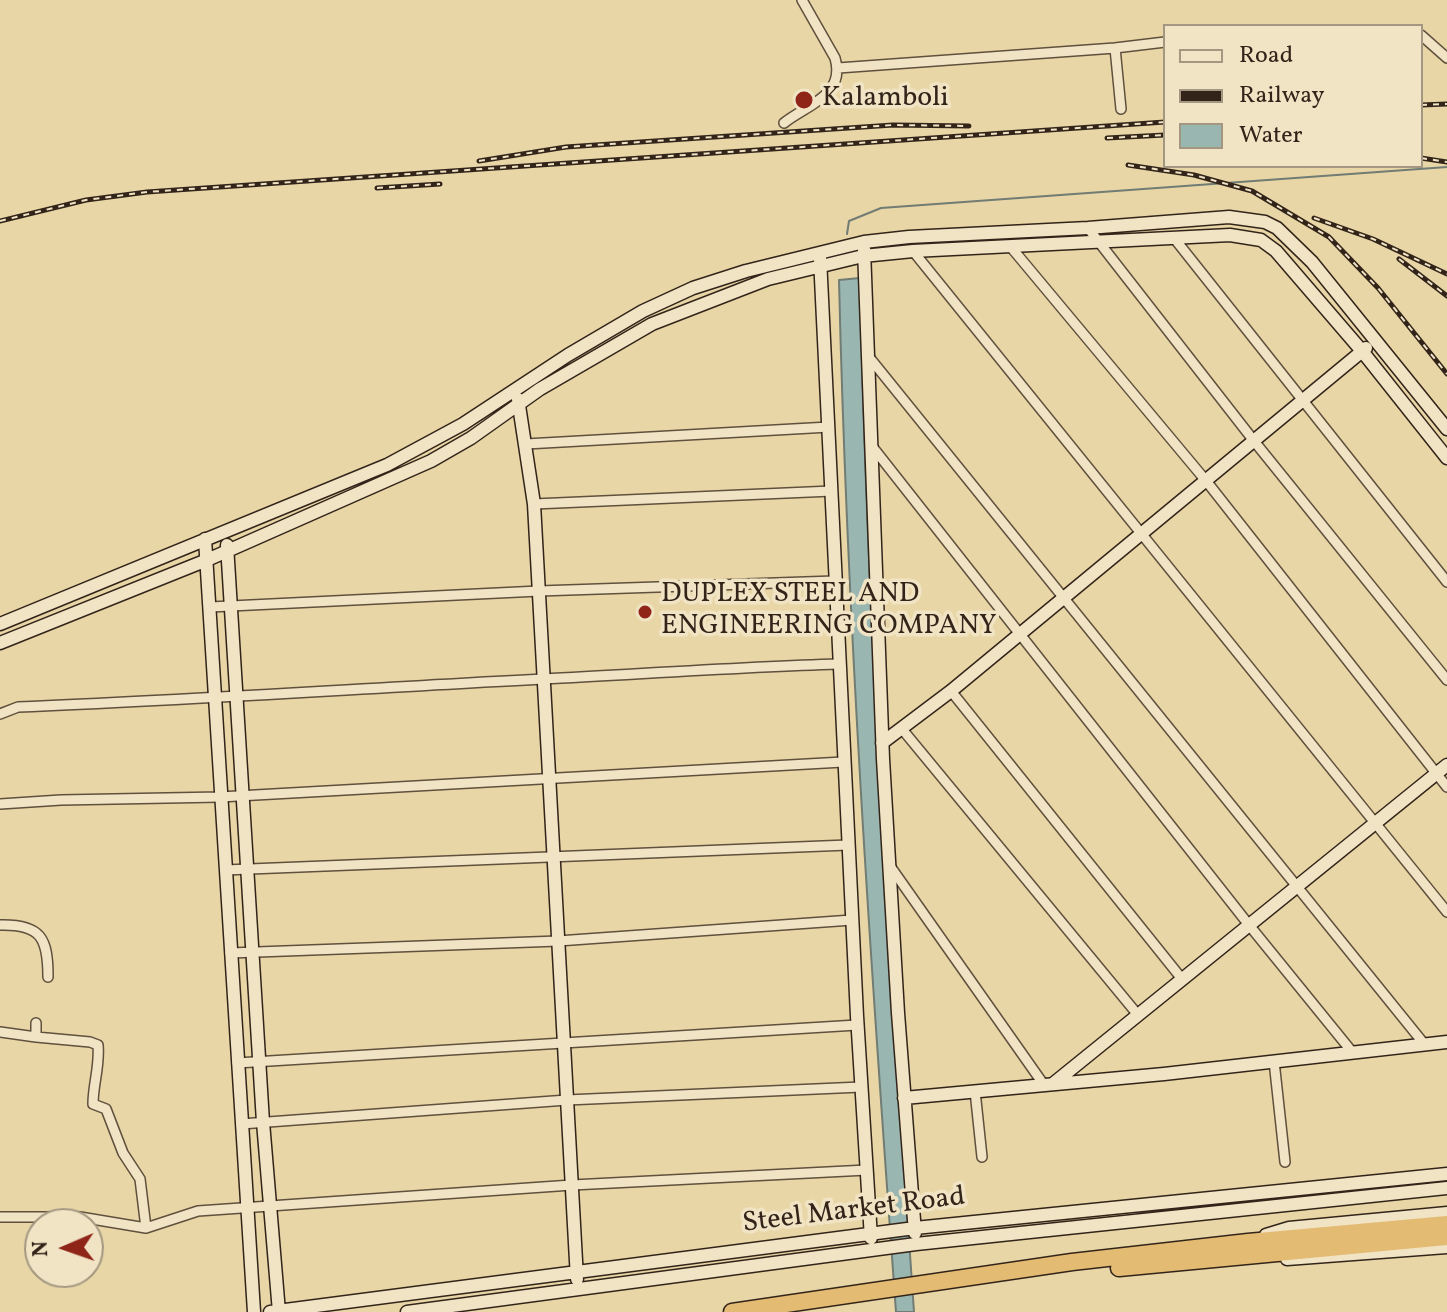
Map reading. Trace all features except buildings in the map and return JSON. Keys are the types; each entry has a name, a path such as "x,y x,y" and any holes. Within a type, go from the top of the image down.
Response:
{"highway":[{"path":"1247,1249 1447,1224"},
{"path":"732,1312 930,1288 1072,1262 1447,1237"},
{"path":"801,1312 872,1296"}],"street":[{"path":"784,123 816,106 837,76 835,58 802,0"},
{"path":"1423,37 1447,58"},
{"path":"838,68 1163,42"},
{"path":"1115,48 1121,109"},
{"path":"0,624 387,465 463,424 568,355 643,311 693,288 746,271 822,258 909,237 1229,217 1265,222 1289,237 1312,262 1447,429"},
{"path":"1088,228 1254,441 1447,680"},
{"path":"858,250 913,251 1230,235 1261,240 1276,251 1362,351 1447,458"},
{"path":"1174,238 1447,582"},
{"path":"1010,246 1207,482 1447,787"},
{"path":"858,250 867,355 882,743 916,1244"},
{"path":"913,251 1447,912"},
{"path":"0,643 207,560 431,461 540,389 652,324 822,258"},
{"path":"822,258 843,762 872,1250"},
{"path":"882,743 1020,635 1376,341"},
{"path":"867,355 1425,1045"},
{"path":"517,388 534,504 577,1289"},
{"path":"526,444 829,427"},
{"path":"871,445 1353,1053"},
{"path":"534,504 832,491"},
{"path":"225,530 276,1312"},
{"path":"205,539 254,1312"},
{"path":"210,607 835,581"},
{"path":"0,714 18,707 215,699 728,667 839,664"},
{"path":"951,691 1182,979"},
{"path":"902,729 1138,1015"},
{"path":"0,804 241,796 843,762"},
{"path":"1048,1084 1447,765"},
{"path":"225,870 848,845"},
{"path":"890,866 1048,1084"},
{"path":"230,953 558,941 852,920"},
{"path":"0,925 22,925 35,931 47,955 48,977"},
{"path":"36,1023 36,1037"},
{"path":"237,1063 857,1025"},
{"path":"0,1032 98,1045 99,1062 93,1104 106,1109 123,1153 140,1179 146,1228"},
{"path":"904,1098 1447,1042"},
{"path":"1274,1061 1285,1162"},
{"path":"241,1124 567,1100 861,1087"},
{"path":"975,1091 982,1157"},
{"path":"0,1217 70,1216 146,1228 198,1211 572,1185 867,1170"},
{"name":"Steel Market Road","path":"276,1312 871,1233 1447,1174"},
{"name":"Steel Market Road","path":"407,1312 916,1244 1447,1188"},
{"path":"1291,1189 1293,1204"},
{"path":"1247,1249 1289,1228 1447,1213"},
{"path":"1247,1249 1275,1259 1314,1259 1447,1247"}],"water":[{"path":"860,278 874,666 914,1312 896,1312 854,667 839,280"}],"waterway":[{"path":"847,234 849,221 881,208 1447,167"}],"railway":[{"path":"1423,105 1447,104"},
{"path":"0,221 86,200 147,192 1163,122"},
{"path":"479,161 566,147 893,125 969,126"},
{"path":"1107,138 1163,135"},
{"path":"1423,158 1447,162"},
{"path":"1128,165 1194,175 1252,191 1329,237 1378,288 1447,374"},
{"path":"377,188 440,184"},
{"path":"1314,218 1373,239 1447,274"},
{"path":"1399,259 1447,296"}],"place":[{"name":"Kalamboli","path":"804,100"},
{"name":"DUPLEX STEEL AND ENGINEERING COMPANY","path":"645,612"}]}
